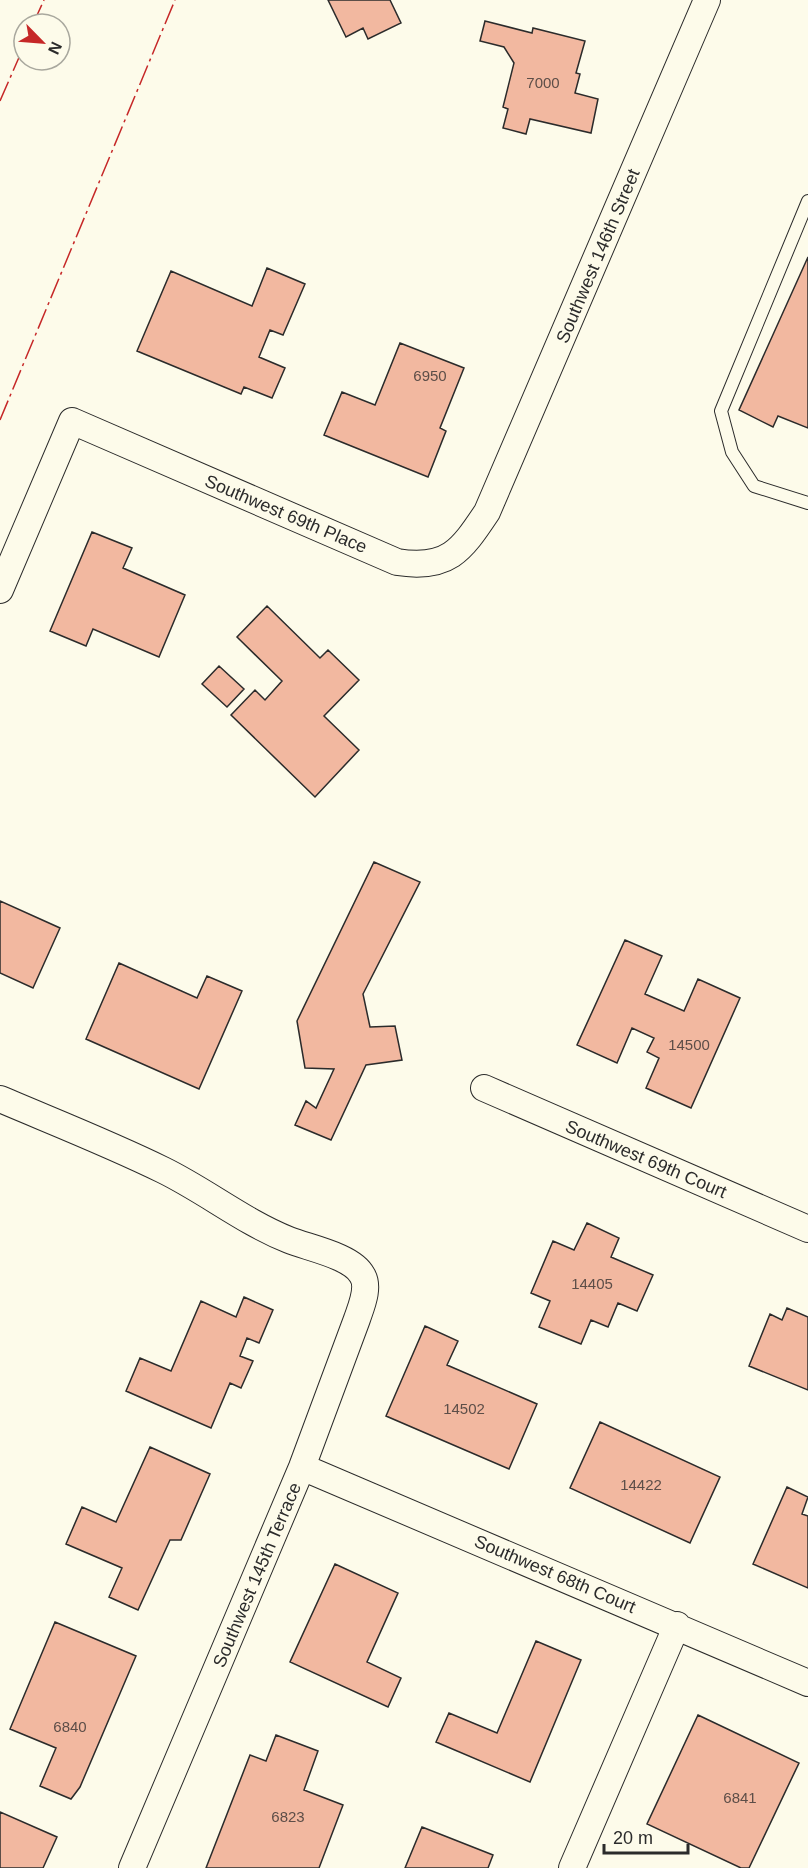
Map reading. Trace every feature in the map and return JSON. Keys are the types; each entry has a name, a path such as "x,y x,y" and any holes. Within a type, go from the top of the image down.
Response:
{"street":[{"name":"Southwest 146th Street","path":"488,512 707,0"},
{"name":"Southwest 69th Place","path":"0,590 72,421 397,562 424,564 451,557 471,537 488,512"},
{"name":"Southwest 69th Court","path":"484,1088 808,1229"},
{"name":"Southwest 145th Terrace","path":"0,1099 162,1169 194,1186 254,1224 343,1260 356,1268 363,1276 365,1285 363,1300 302,1467 132,1868"},
{"name":"Southwest 68th Court","path":"302,1467 808,1683"},
{"path":"572,1868 676,1625"}],"lane":[{"path":"808,201 721,411 732,452 754,486 808,503"}],"building":[{"path":"328,0 390,0 401,23 368,39 363,28 346,37"},
{"path":"485,21 532,33 533,28 585,41 576,73 580,74 575,93 598,99 591,133 530,119 526,134 503,128 508,109 503,107 514,63 504,47 480,41"},
{"path":"808,257 808,428 778,416 773,427 739,410"},
{"path":"267,268 305,284 283,335 270,330 259,357 285,368 272,398 244,387 241,394 137,351 171,271 252,306"},
{"path":"400,343 464,368 440,428 446,431 428,477 324,435 342,392 375,405"},
{"path":"92,532 132,548 123,568 185,595 159,657 93,629 86,646 50,631"},
{"path":"267,606 320,658 328,650 359,680 324,716 359,750 315,797 231,715 255,690 265,700 282,681 237,637"},
{"path":"219,666 244,689 227,707 202,684"},
{"path":"374,862 420,882 363,994 370,1027 395,1026 402,1060 366,1065 331,1140 295,1125 306,1101 316,1108 334,1069 305,1068 297,1021"},
{"path":"0,901 60,928 33,988 0,973"},
{"path":"625,940 662,956 645,994 684,1011 698,979 740,998 691,1108 646,1088 659,1058 647,1052 654,1038 632,1028 617,1063 577,1045"},
{"path":"119,963 197,998 207,976 242,991 199,1089 86,1039"},
{"path":"587,1223 619,1238 611,1257 653,1275 637,1311 618,1303 608,1327 591,1320 581,1344 539,1327 550,1301 531,1293 553,1241 574,1250"},
{"path":"244,1297 273,1310 259,1343 247,1338 240,1356 253,1361 241,1388 230,1383 211,1428 126,1391 140,1358 171,1371 201,1301 236,1317"},
{"path":"787,1308 808,1317 808,1390 749,1366 770,1314 782,1320"},
{"path":"425,1326 458,1341 447,1365 537,1404 509,1469 386,1416"},
{"path":"600,1422 720,1477 690,1543 570,1488"},
{"path":"150,1447 210,1474 181,1540 170,1540 138,1610 109,1597 122,1568 66,1544 82,1507 116,1522"},
{"path":"787,1487 808,1497 802,1514 808,1516 808,1588 753,1564"},
{"path":"335,1564 398,1593 367,1662 401,1678 388,1707 290,1662"},
{"path":"55,1622 136,1656 80,1787 71,1799 40,1786 56,1748 10,1729"},
{"path":"536,1641 581,1660 530,1782 436,1742 449,1713 497,1733"},
{"path":"698,1715 799,1763 749,1868 741,1868 647,1824"},
{"path":"276,1735 318,1751 304,1790 343,1805 319,1868 206,1868 250,1755 266,1761"},
{"path":"0,1812 57,1837 43,1868 0,1868"},
{"path":"422,1827 493,1855 488,1868 405,1868"}],"power":[{"path":"38,12 44,0"},
{"path":"0,420 175,0"},
{"path":"0,101 13,72"}]}
